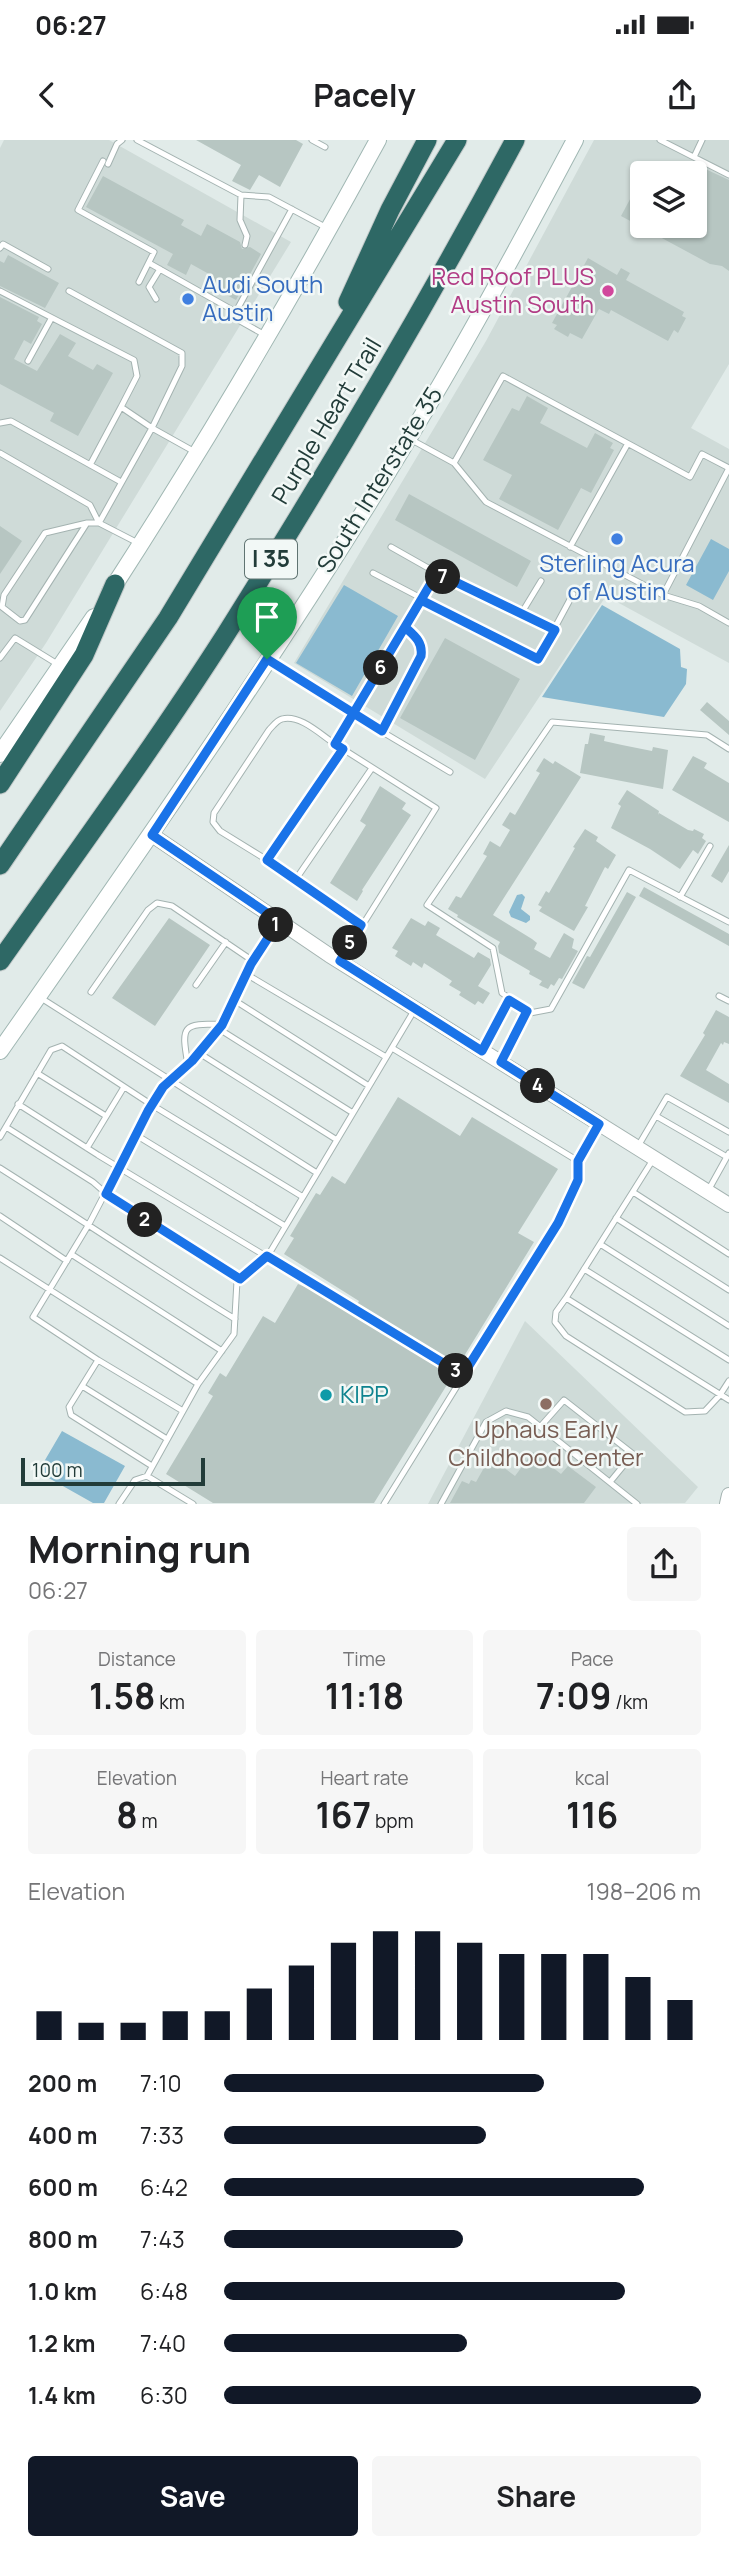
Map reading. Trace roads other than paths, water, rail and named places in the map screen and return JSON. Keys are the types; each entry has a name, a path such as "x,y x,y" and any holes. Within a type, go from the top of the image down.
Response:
{"highway":[{"path":"309,389 390,210 427,140"},
{"name":"Purple Heart Trail","path":"0,865 168,618 309,389 457,140"},
{"name":"Purple Heart Trail","path":"0,961 225,635 384,376 515,140"},
{"path":"0,784 85,654 115,584"}],"main road":[{"path":"0,754 62,666 141,545 268,337 378,140"},
{"name":"South Interstate 35","path":"0,1051 152,835 408,438 442,382 575,140"}],"street":[{"path":"152,835 340,961 729,1205"},
{"path":"727,1503 729,1494"}],"lane":[{"path":"122,140 117,144 78,210 154,252 139,282"},
{"path":"136,140 241,195 270,197 329,230"},
{"path":"312,140 325,147"},
{"path":"660,140 729,175"},
{"path":"694,157 702,140"},
{"path":"241,195 240,220 247,236 245,245"},
{"path":"268,337 233,317 292,209"},
{"path":"0,248 2,244 48,269"},
{"path":"149,263 236,312"},
{"path":"156,299 149,287 159,270"},
{"path":"0,291 134,360 137,376 90,465"},
{"path":"69,291 182,353 182,366 152,429 99,523"},
{"path":"27,361 51,319"},
{"path":"454,463 503,376 690,477 702,454 729,468 663,595"},
{"path":"121,407 152,429 197,454"},
{"path":"0,423 11,421 121,482"},
{"path":"408,438 454,463 486,502 663,595 699,606 729,623"},
{"path":"570,547 627,445"},
{"path":"0,453 90,505 99,523"},
{"path":"20,621 25,620 87,523"},
{"path":"20,621 2,607 1,602 41,536 53,530 99,523 141,545"},
{"path":"391,547 437,573 555,630"},
{"path":"373,573 538,659 573,594"},
{"path":"335,744 437,573"},
{"path":"521,614 541,581"},
{"path":"0,658 15,638 20,621"},
{"path":"382,731 421,656 419,640 405,627"},
{"path":"15,638 62,666"},
{"path":"267,659 450,772"},
{"path":"340,961 436,808 306,724 292,718 280,719 269,730 214,813 212,822 220,831 296,879 361,925"},
{"path":"729,749 707,735 552,722 427,905 493,948 502,993 530,1013 551,1009 629,870 729,922"},
{"path":"267,860 343,749"},
{"path":"296,879 372,768"},
{"path":"680,897 710,846"},
{"path":"91,992 148,910 157,903 172,906 253,961"},
{"path":"183,1411 33,1317 106,1194 163,1087 188,1065 221,1026 253,961 279,921"},
{"path":"196,985 226,943"},
{"path":"246,974 386,1057"},
{"path":"38,996 317,1173"},
{"path":"719,996 729,1001"},
{"path":"234,1000 369,1086"},
{"path":"482,1051 509,1000"},
{"path":"119,1503 135,1480 146,1476 198,1384 234,1334 237,1281 267,1256 415,1009"},
{"path":"501,1062 527,1011"},
{"path":"188,1065 184,1040 188,1029 194,1024 221,1026 353,1113"},
{"path":"0,1137 51,1050 62,1046 152,1105 303,1197"},
{"path":"392,1048 578,1161"},
{"path":"198,1053 337,1140"},
{"path":"37,1073 106,1116"},
{"path":"87,1148 124,1087"},
{"path":"637,1148 667,1097 729,1132"},
{"path":"18,1104 463,1375"},
{"path":"656,1116 728,1155 707,1192"},
{"path":"384,1503 558,1223 578,1180 578,1161 599,1124"},
{"path":"6,1127 240,1279"},
{"path":"136,1135 285,1226"},
{"path":"654,1158 556,1312 555,1322 566,1336 685,1412 705,1411 729,1381"},
{"path":"0,1168 235,1319"},
{"path":"633,1192 729,1254"},
{"path":"0,1216 222,1351"},
{"path":"616,1218 729,1290"},
{"path":"600,1244 729,1325"},
{"path":"0,1258 198,1384"},
{"path":"584,1269 729,1360"},
{"path":"566,1298 729,1400"},
{"path":"98,1360 69,1407 71,1415 152,1466"},
{"path":"82,1386 167,1440"},
{"path":"540,1427 564,1400 613,1438 632,1454 610,1482"},
{"path":"441,1503 486,1422 506,1411 527,1417 637,1503"},
{"path":"146,1476 193,1503"}],"water":[{"path":"711,539 729,549 729,571 713,600 686,585"},
{"path":"344,585 398,616 352,696 296,663"},
{"path":"602,605 680,649 681,667 687,669 686,684 664,717 542,697"},
{"path":"522,894 525,897 521,909 530,916 526,923 511,917 509,912 517,895"},
{"path":"62,1431 125,1466 104,1503 93,1503 38,1472"}],"place":[{"name":"Red Roof PLUS Austin South","path":"608,291"},
{"name":"Audi South Austin","path":"188,299"},
{"name":"Sterling Acura of Austin","path":"617,539"},
{"name":"KIPP","path":"326,1395"},
{"name":"Uphaus Early Childhood Center","path":"546,1404"}]}
